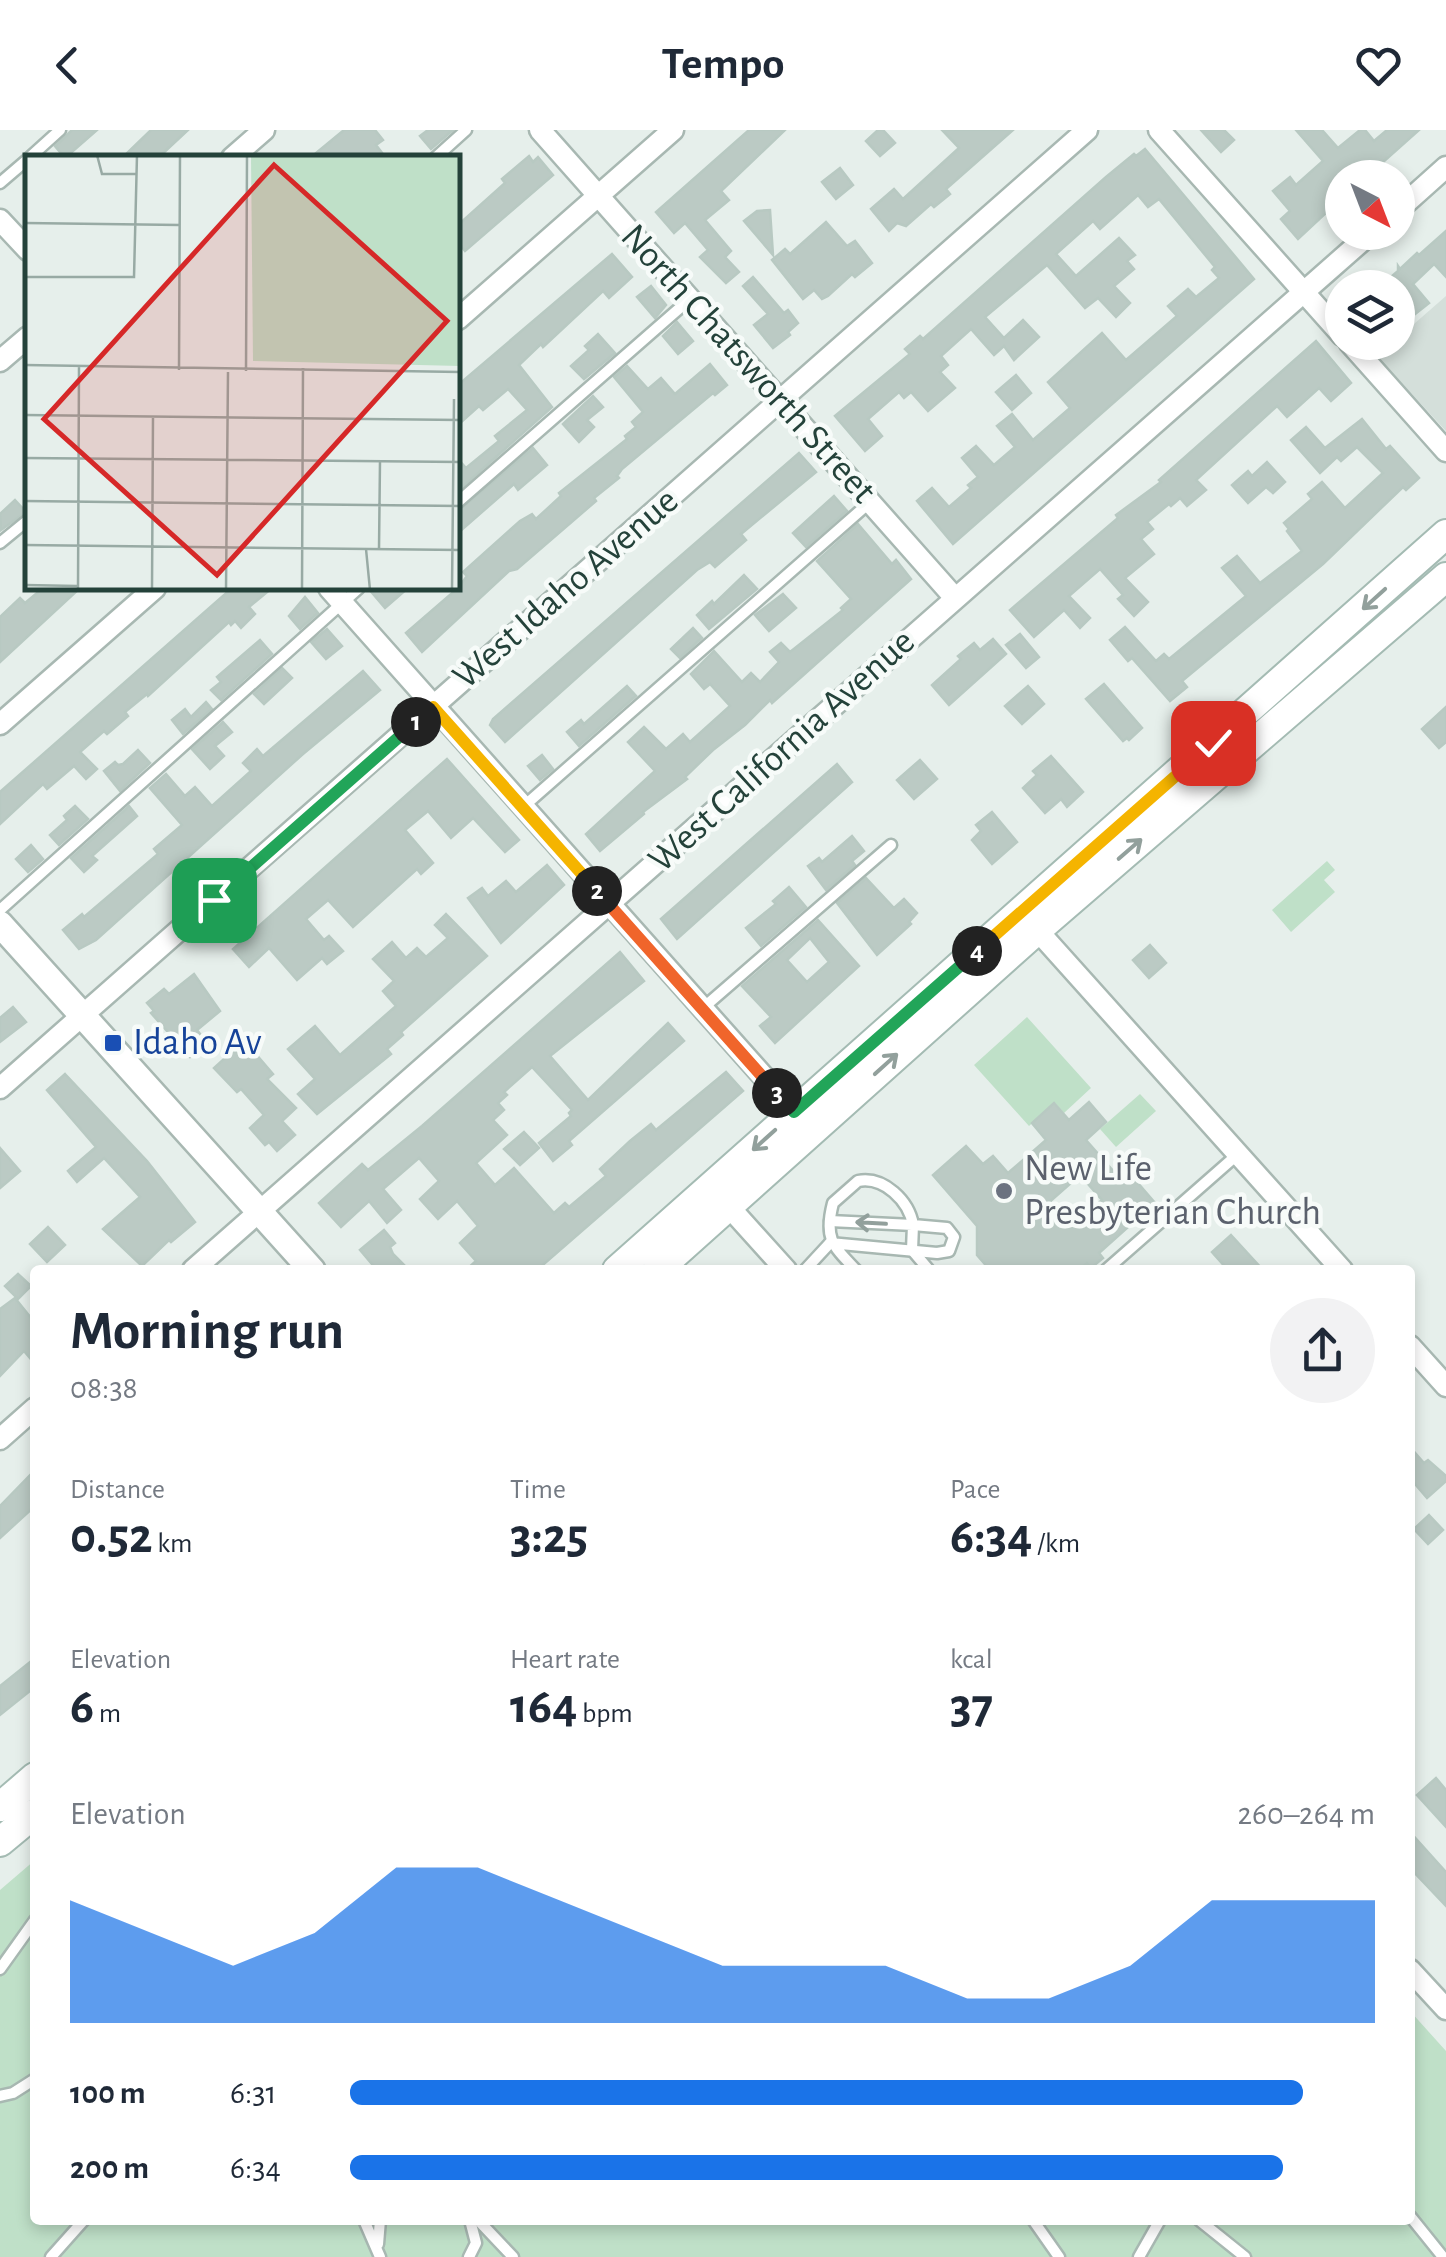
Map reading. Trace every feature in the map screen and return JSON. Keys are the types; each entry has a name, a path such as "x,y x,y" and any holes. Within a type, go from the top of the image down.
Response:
{"main road":[{"path":"624,1265 719,1196 1029,921 1446,534"},
{"path":"661,1265 794,1112 1446,577"},
{"path":"0,1807 30,1781"},
{"path":"0,1842 30,1817"}],"street":[{"path":"235,155 264,130"},
{"name":"North Chatsworth Street","path":"540,130 956,598"},
{"path":"460,318 673,130"},
{"name":"West Idaho Avenue","path":"0,1088 1087,130"},
{"path":"1159,130 1325,316"},
{"path":"1415,194 1446,166"},
{"path":"0,220 25,247"},
{"name":"West California Avenue","path":"198,1265 1352,250"},
{"path":"0,362 25,340"},
{"path":"1365,360 1446,451"},
{"path":"0,724 152,590"},
{"path":"335,595 794,1112"},
{"path":"1029,921 1338,1265"},
{"path":"0,924 307,1265"},
{"path":"719,1196 781,1265"},
{"path":"1415,1352 1446,1386"},
{"path":"0,1439 30,1412"},
{"path":"1415,1975 1446,2009"}],"lane":[{"path":"31,155 60,130"},
{"path":"438,155 466,130"},
{"path":"0,183 25,161"},
{"path":"460,500 691,298"},
{"path":"523,807 870,502"},
{"path":"0,544 25,523"},
{"path":"0,910 335,595"},
{"path":"702,1009 891,846"},
{"path":"1112,1265 1238,1154"},
{"path":"810,1265 830,1243 833,1202 846,1189 866,1179 886,1187 911,1212 912,1250 925,1265"},
{"path":"830,1221 946,1228 954,1237 953,1245 945,1253 830,1243"},
{"path":"830,1243 851,1265"},
{"path":"0,1968 30,1927"},
{"path":"0,2096 30,2082"},
{"path":"1415,2222 1442,2257"},
{"path":"51,2257 80,2225"},
{"path":"366,2225 380,2257"},
{"path":"379,2225 380,2257"},
{"path":"469,2257 476,2243 471,2225"},
{"path":"483,2225 513,2257"},
{"path":"1036,2225 1059,2257"},
{"path":"1139,2257 1157,2225"},
{"path":"1205,2225 1245,2257"}],"shaded area":[{"path":"1446,296 1446,431 1381,360 1415,360 1415,323"}],"green space":[{"path":"1327,861 1335,870 1324,880 1335,892 1291,932 1272,910"},
{"path":"1027,1017 1091,1088 1064,1113 1055,1103 1029,1126 974,1065"},
{"path":"1140,1094 1156,1111 1116,1147 1100,1129"},
{"path":"30,1864 30,2225 1415,2225 1415,2017 1446,2051 1446,2257 0,2257 0,1890"}],"building":[{"path":"72,130 97,130 68,155 62,155 55,146"},
{"path":"151,130 188,130 161,155 125,155"},
{"path":"344,130 375,130 383,140 376,145 384,155 314,155"},
{"path":"428,130 453,130 431,149 420,136"},
{"path":"749,130 785,130 721,191 729,200 705,220 731,251 725,257 739,272 726,283 700,257 708,250 685,223 674,233 656,212"},
{"path":"883,130 895,143 880,156 866,141"},
{"path":"942,130 1013,130 946,189 950,194 934,207 931,204 906,226 897,223 889,231 871,209 894,189 903,199 959,148"},
{"path":"1201,130 1224,130 1234,140 1221,152"},
{"path":"1296,130 1322,130 1338,148 1360,130 1365,130 1374,141 1387,130 1419,130 1385,160 1325,160 1325,214 1298,239 1281,219 1290,211 1273,191 1290,177 1296,185 1323,161"},
{"path":"1145,149 1254,279 953,544 917,501 932,488 949,507 971,488 968,485 978,477 962,458 976,446 994,465 1015,447 997,426 1012,414 1033,440 1070,408 1048,382 1102,333 1126,360 1177,316 1168,306 1188,289 1196,297 1219,278 1212,270 1215,267 1159,199 1148,207 1138,195 1100,229 1093,221 1056,254 1076,276 1119,238 1135,255 1127,261 1134,269 1114,286 1130,303 1116,317 1098,298 1085,308 1047,265 985,317 1004,338 1023,320 1039,337 1014,360 1004,346 994,355 971,329 941,356 948,365 940,372 955,388 928,411 911,392 904,398 899,392 868,419 882,436 865,451 835,416 910,354 905,349 920,336 923,339 1106,177"},
{"path":"529,156 533,162 538,157 553,175 465,251 460,245 460,223 505,183 502,179"},
{"path":"840,168 853,185 836,199 822,182"},
{"path":"770,210 773,255 744,221 757,211"},
{"path":"826,222 847,246 855,241 872,263 855,277 852,274 828,296 822,299 814,290 803,299 772,260 785,249 790,254"},
{"path":"1446,231 1446,277 1434,264 1415,282 1415,270 1398,270 1398,266 1400,269"},
{"path":"612,254 632,277 609,298 603,291 519,365 552,407 460,489 460,461 466,468 499,441 495,436 527,410 508,389 460,423 460,383"},
{"path":"753,277 784,313 788,310 798,323 773,348 754,325 768,314 743,286"},
{"path":"651,286 666,305 655,318 637,297"},
{"path":"1415,286 1429,303 1415,314"},
{"path":"677,322 693,341 678,354 663,336"},
{"path":"598,334 615,353 584,379 571,366 589,350 585,346"},
{"path":"1316,341 1325,352 1325,360 1332,360 1351,383 1331,401 1319,388 1287,417 1277,406 1196,480 1206,490 1187,506 1180,498 1147,522 1153,529 1141,539 1154,554 1125,578 1148,602 1134,616 1118,599 1123,595 1100,569 1069,596 1090,618 1080,628 1064,610 1034,637 1010,610"},
{"path":"710,364 727,385 622,469 619,478 594,498 596,501 517,569 509,571 422,652 406,633 460,590 467,576 463,572 520,521 532,514 536,519 561,496 559,493 627,439 625,436 636,427 632,422 643,412 614,377 627,366 648,389 661,378 675,394"},
{"path":"1016,375 1031,393 1012,410 996,392"},
{"path":"593,396 603,407 587,420 594,427 579,442 563,424"},
{"path":"1362,419 1386,449 1390,446 1419,478 1406,490 1403,487 1323,564 1182,681 1187,687 1170,701 1132,658 1128,661 1110,640 1125,627 1156,661 1164,654 1169,659 1246,596 1222,568 1237,556 1260,583 1302,551 1284,523 1312,499 1308,494 1322,482 1345,508 1383,473 1357,447 1341,461 1337,457 1320,473 1291,440 1306,427 1325,448"},
{"path":"533,448 547,465 518,490 514,484 460,531 460,509"},
{"path":"799,453 816,472 741,534 746,540 715,567 710,562 697,570 505,742 490,725 493,719"},
{"path":"1267,462 1285,482 1273,493 1266,487 1248,503 1232,485 1248,471 1252,476"},
{"path":"834,496 847,511 806,547 793,533"},
{"path":"15,500 25,511 1,530 0,514"},
{"path":"858,524 892,564 896,560 911,579 713,750 687,779 600,851 586,834 655,771 628,742 644,727 666,749 683,734 690,742 730,706 710,684 704,689 691,674 714,651 742,682 751,673 760,682 779,662 770,652 781,643 790,652 843,610 851,599 817,561"},
{"path":"744,575 757,589 709,629 697,615"},
{"path":"41,590 78,590 0,662 0,617 20,598 25,603"},
{"path":"230,590 270,590 249,607 255,614 241,628 235,621 231,625 229,622 125,712 128,716 80,752 97,769 86,779 74,766 47,789 43,784 0,824 0,792"},
{"path":"370,590 406,590 385,608"},
{"path":"783,594 796,608 769,631 755,615"},
{"path":"305,597 318,613 300,629 289,616"},
{"path":"693,628 702,638 680,658 671,649"},
{"path":"327,629 342,646 326,659 311,642"},
{"path":"1020,634 1039,657 1026,668 1006,645"},
{"path":"993,639 1006,654 949,705 932,685 974,643 980,650"},
{"path":"260,640 272,654 221,700 211,690 221,682 217,677"},
{"path":"282,668 292,678 264,704 254,694"},
{"path":"363,671 380,690 96,940 79,949 63,930 158,854 154,849 182,825 150,788 166,774 185,796 195,787 212,806 251,771 243,763 257,749 263,756"},
{"path":"1104,684 1142,728 1129,740 1123,741 1086,699"},
{"path":"627,686 636,696 579,746 567,732 581,720 584,724"},
{"path":"1028,686 1044,704 1022,724 1005,706"},
{"path":"206,702 212,709 183,734 172,720 185,709 191,717"},
{"path":"1446,707 1446,742 1439,748 1422,729"},
{"path":"223,722 232,732 215,746 224,756 210,769 192,749"},
{"path":"138,750 150,763 120,791 104,771 115,762 123,764"},
{"path":"542,755 553,769 540,780 528,766"},
{"path":"1051,756 1083,792 1067,807 1061,799 1045,813 1023,788 1037,775 1033,771"},
{"path":"447,759 519,840 505,852 473,818 451,838 428,811 405,830 433,863 421,874 417,869 353,927 328,900 306,919 324,940 329,936 343,951 327,964 322,958 297,980 269,948 249,967 233,949"},
{"path":"920,760 937,779 914,799 897,780"},
{"path":"837,764 852,782 677,939 661,919"},
{"path":"75,806 88,819 59,845 50,835 67,820 64,816"},
{"path":"129,806 137,816 92,856 97,860 84,872 71,858"},
{"path":"992,812 1017,842 992,864 972,840 981,831 976,825"},
{"path":"852,836 864,851 852,861 855,865 826,890 808,866 819,858 822,862"},
{"path":"31,845 43,859 28,872 16,859"},
{"path":"547,865 564,885 501,943 468,898 482,888 488,896 506,881 516,892"},
{"path":"866,878 894,908 904,899 917,913 911,924 877,955 837,903"},
{"path":"789,887 806,907 761,946 746,928 776,904 773,901"},
{"path":"446,914 487,956 401,1032 403,1035 387,1049 391,1054 317,1114 298,1094 315,1079 288,1049 315,1026 340,1055 396,1006 383,991 394,981 373,959 392,942 406,958 417,948 426,957 448,938 435,925"},
{"path":"818,920 859,966 775,1043 760,1026 771,1017 742,986","holes":["810,938 829,962 807,982 787,960"]},
{"path":"1150,945 1166,963 1149,978 1133,960"},
{"path":"620,952 644,981 550,1056 588,1100 668,1023 684,1041 569,1141 572,1145 553,1161 539,1143 571,1116 572,1110 532,1067 504,1092 507,1095 498,1103 504,1110 493,1120 507,1135 476,1163 495,1185 514,1168 554,1213 565,1203 569,1207 606,1176 600,1169 630,1141 651,1124 656,1130 726,1072 743,1091 543,1265 472,1265 476,1261 460,1243 478,1226 457,1201 438,1219 420,1199 439,1181 419,1158 383,1189 401,1210 387,1223 369,1201 341,1227 319,1203 362,1164 368,1170"},
{"path":"194,974 220,1011 197,1030 207,1043 190,1057 151,1013 154,1011 147,1003 164,989 169,994"},
{"path":"13,1007 26,1022 0,1042 0,1018"},
{"path":"248,1037 259,1050 255,1053 273,1074 267,1079 296,1108 282,1121 295,1135 277,1151 269,1142 265,1145 250,1128 264,1115 241,1089 237,1092 214,1068"},
{"path":"65,1074 147,1161 195,1222 143,1265 103,1229 140,1197 104,1158 77,1182 68,1171 96,1147 47,1090"},
{"name":"New Life Presbyterian Church","path":"1089,1102 1106,1122 1086,1140 1123,1182 1131,1175 1155,1203 1099,1253 1103,1258 1095,1265 986,1265 977,1255 977,1226 933,1175 966,1146 983,1164 993,1156 1008,1173 1046,1140 1032,1123 1054,1103 1069,1120","holes":["1080,1175 1102,1200 1074,1224 1067,1216 1038,1212"]},
{"path":"524,1132 539,1148 520,1165 504,1149"},
{"path":"0,1148 20,1171 0,1188"},
{"path":"48,1227 65,1245 47,1262 30,1244"},
{"path":"384,1230 395,1243 390,1247 393,1254 404,1265 373,1265 360,1250"},
{"path":"1231,1235 1258,1265 1224,1265 1212,1252"},
{"path":"18,1274 30,1287 18,1299 5,1286"},
{"path":"15,1298 30,1317 30,1358 24,1351 0,1376 0,1309"},
{"path":"1415,1453 1446,1476 1446,1481 1427,1498 1415,1484"},
{"path":"30,1475 30,1511 0,1538 0,1506"},
{"path":"1429,1515 1443,1530 1428,1544 1415,1528"},
{"path":"30,1662 30,1691 0,1715 0,1686"},
{"path":"1436,1778 1446,1790 1446,1827 1417,1795"},
{"path":"1415,1838 1446,1872 1446,1906 1415,1873"}],"place":[{"name":"Idaho Av","path":"113,1043"},
{"name":"New Life Presbyterian Church","path":"1004,1191"}],"route":[{"path":"214,900 433,707 794,1112 1213,743"}]}
